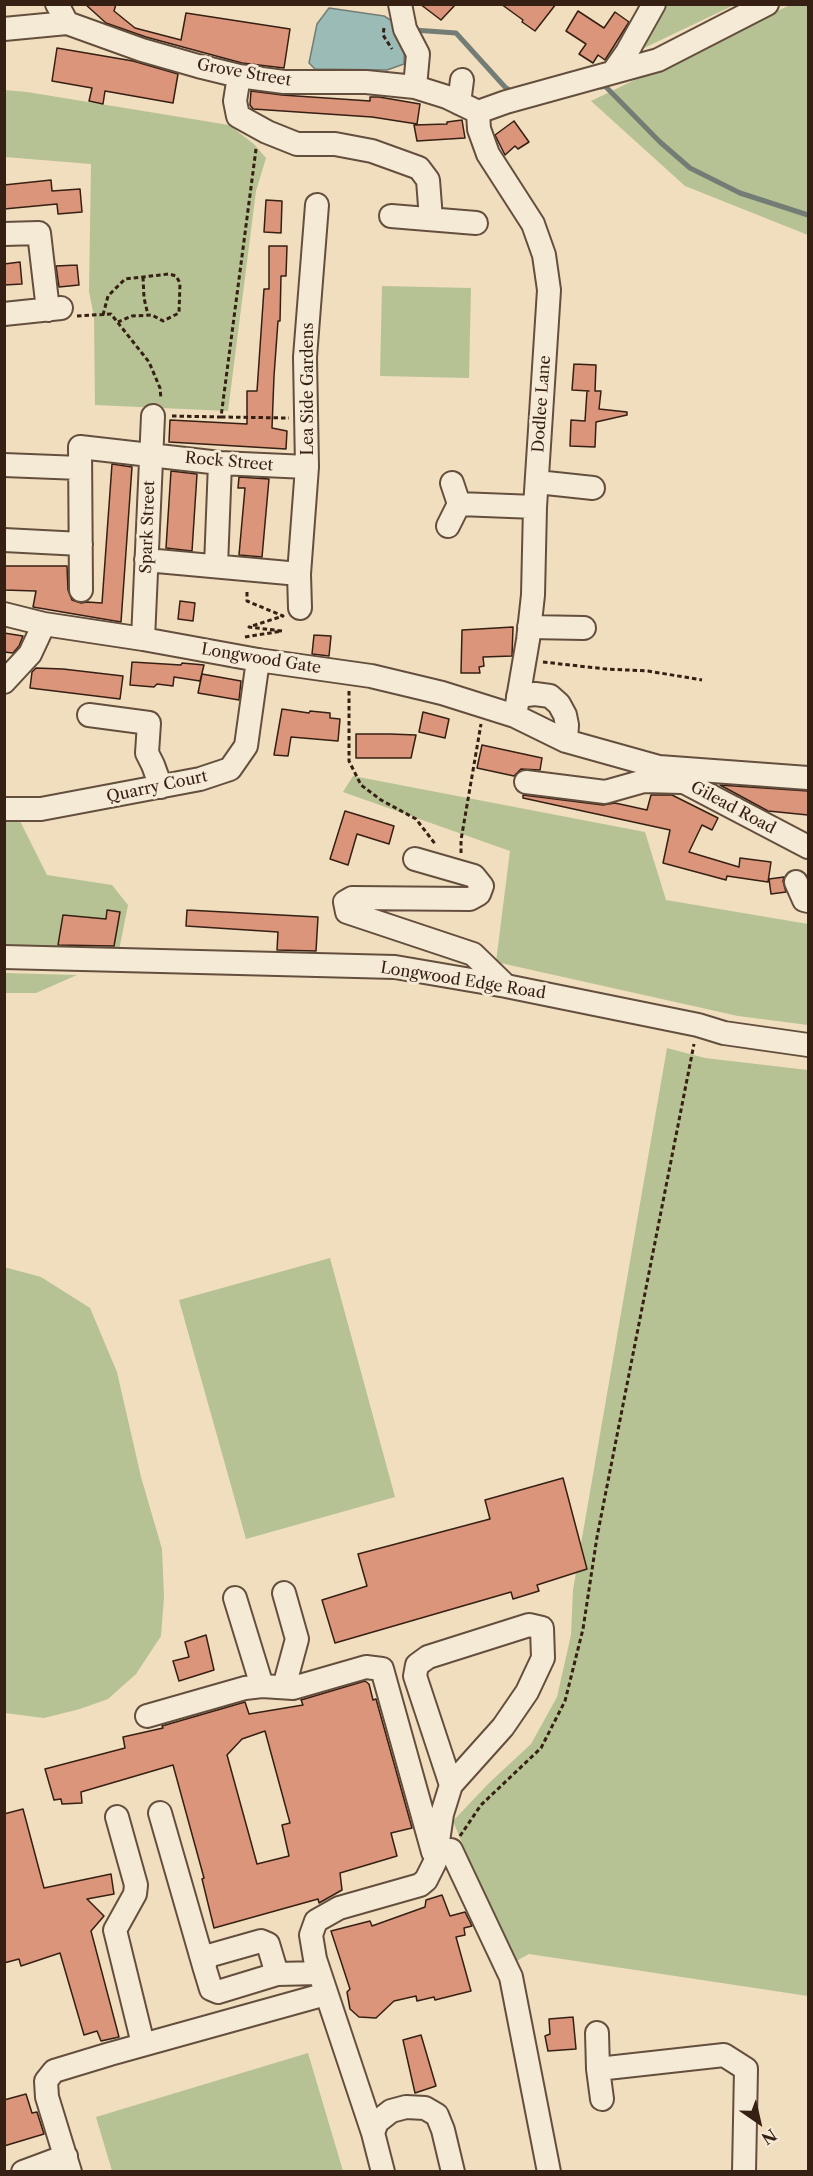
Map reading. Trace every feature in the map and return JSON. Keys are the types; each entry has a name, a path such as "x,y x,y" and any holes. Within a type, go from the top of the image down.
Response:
{"street":[{"path":"400,4 405,29 418,54 416,87"},
{"path":"613,72 654,4"},
{"path":"462,80 472,115 536,93 658,60 767,4"},
{"path":"4,29 62,14"},
{"name":"Grove Street","path":"62,14 142,50 198,66 239,76 284,82 366,82 416,87 472,115"},
{"path":"239,76 235,101 238,116 267,132 297,144 335,144 372,151 419,168 428,180 431,219"},
{"name":"Dodlee Lane","path":"472,115 488,154 533,224 544,255 549,290 535,507 533,584 525,660 517,706"},
{"name":"Lea Side Gardens","path":"300,608 299,574 307,467 305,357 317,205"},
{"path":"391,216 476,223"},
{"path":"4,234 39,233 56,309 4,314"},
{"name":"Spark Street","path":"143,639 151,454 157,416"},
{"name":"Rock Street","path":"80,468 80,447 220,463 307,467"},
{"path":"216,566 220,463"},
{"path":"4,465 80,468 81,590"},
{"path":"537,482 593,488"},
{"path":"448,526 455,494 535,507"},
{"path":"4,540 81,544"},
{"path":"146,560 299,574"},
{"name":"Longwood Gate","path":"4,614 44,624 258,660 371,676 432,690 484,707 517,706"},
{"path":"4,682 30,654 44,624"},
{"path":"529,627 585,628"},
{"name":"Quarry Court","path":"4,809 41,810 200,780 230,769 246,747 258,660"},
{"path":"566,741 565,715 559,704 550,696 536,694 517,706 566,741 659,766 808,778"},
{"path":"89,715 149,723 147,753 161,787"},
{"name":"Gilead Road","path":"659,766 684,782 808,847"},
{"path":"526,782 605,792 644,781 684,782"},
{"path":"415,859 474,876 482,886 479,894 470,899 352,898 345,902 347,912 473,954 506,986"},
{"path":"798,881 804,900 808,901"},
{"name":"Longwood Edge Road","path":"4,957 395,967 506,986 698,1025 724,1033 808,1045"},
{"path":"273,1687 297,1639 284,1593"},
{"path":"235,1598 273,1687"},
{"path":"383,2172 373,2133 322,1983 311,1935 316,1921 339,1908 420,1885 426,1880 443,1856 442,1814 451,1785 503,1727 527,1692 543,1658 542,1628 529,1625 428,1657 417,1665 415,1676 451,1785"},
{"path":"147,1716 245,1688 293,1688 366,1667 382,1669 443,1856 511,1977 549,2172"},
{"path":"160,1813 212,1989 218,1992 277,1974 322,1983"},
{"path":"117,1817 136,1885 135,1894 115,1930 143,2044"},
{"path":"204,1966 208,1956 261,1941 268,1944 277,1974"},
{"path":"23,2172 68,2164 47,2097 46,2081 54,2071 143,2044 322,1983"},
{"path":"597,2033 602,2099"},
{"path":"598,2068 723,2055 746,2069 744,2172"},
{"path":"373,2133 377,2122 391,2111 406,2107 425,2108 437,2115 453,2172"}],"path":[{"path":"221,417 257,144"},
{"path":"103,315 108,296 125,279 169,274 176,276 180,283 179,313 162,321 148,315 132,316 118,322"},
{"path":"142,277 148,315"},
{"path":"56,309 76,316 111,314 156,374 160,388 157,416 306,418"},
{"path":"230,655 238,639 282,631 249,627 283,616 247,601 248,569"},
{"path":"525,660 648,671 702,680"},
{"path":"343,672 349,688 349,761 361,784 381,800 416,819 439,848 449,870 461,860 461,840 484,707"},
{"path":"443,1856 481,1805 541,1748 565,1701 583,1629 597,1536 698,1025"}],"green space":[{"path":"668,4 734,5 642,49"},
{"path":"790,5 808,5 808,235 685,186 591,101"},
{"path":"4,90 229,125 254,144 266,158 256,191 228,411 95,405 94,317 89,291 91,164 5,157"},
{"path":"382,286 471,288 469,378 380,376"},
{"path":"353,776 645,832 666,900 808,924 808,1025 738,1016 496,962 510,851 343,792"},
{"path":"19,819 47,875 112,885 128,905 119,950 5,950 5,820"},
{"path":"5,973 77,975 36,993 5,993"},
{"path":"667,1048 705,1058 808,1070 808,1996 529,1954 511,1964 453,1821 531,1744 557,1697 571,1635 573,1590"},
{"path":"330,1258 395,1497 246,1539 179,1300"},
{"path":"4,1267 41,1277 90,1308 117,1372 141,1477 162,1549 164,1597 161,1636 136,1674 108,1699 44,1718 5,1713"},
{"path":"308,2053 343,2171 112,2171 96,2117"}],"water":[{"path":"329,8 384,16 405,29 404,64 387,70 315,69 309,63 317,24"}],"building":[{"path":"85,4 116,4 114,11 135,28 181,40 186,13 290,29 284,68 242,63 146,37 106,23"},
{"path":"420,4 456,4 441,20"},
{"path":"501,4 556,4 535,31"},
{"path":"578,11 604,28 615,12 629,22 605,60 598,55 593,63 579,54 586,44 566,31"},
{"path":"57,48 133,61 178,74 173,103 105,91 103,104 89,101 92,88 52,81"},
{"path":"251,91 370,101 370,97 379,97 420,104 417,124 372,117 253,109 250,105"},
{"path":"462,120 465,138 417,141 414,125 447,124 447,122"},
{"path":"514,121 529,142 518,149 515,146 505,155 495,135"},
{"path":"51,180 52,191 80,189 82,212 58,214 57,204 4,209 4,185"},
{"path":"266,200 282,201 281,233 264,232"},
{"path":"269,246 287,246 286,276 281,276 272,428 287,431 286,449 169,442 170,420 247,424 247,391 257,391 264,289 269,289"},
{"path":"20,262 22,284 4,285 4,264"},
{"path":"77,265 79,285 59,287 56,266"},
{"path":"574,364 596,365 595,391 601,391 599,409 627,412 627,415 596,422 595,447 570,446 571,420 585,421 587,391 589,391 572,390"},
{"path":"112,464 132,467 121,622 33,607 36,591 4,590 4,566 67,566 68,590 72,600 81,603 102,603"},
{"path":"171,471 197,474 192,551 166,548"},
{"path":"239,477 269,479 262,557 239,555 245,488 238,488"},
{"path":"180,601 195,603 193,621 178,619"},
{"path":"513,627 512,656 483,657 484,666 479,667 480,673 461,673 462,630"},
{"path":"4,633 23,636 13,653 4,652"},
{"path":"314,635 331,636 329,656 312,654"},
{"path":"132,662 204,665 200,681 174,677 173,686 157,684 154,687 130,685"},
{"path":"36,668 123,676 120,699 30,688 32,672"},
{"path":"202,674 241,681 239,700 198,693"},
{"path":"282,709 330,713 330,718 340,719 338,741 291,737 288,756 274,755"},
{"path":"423,712 449,719 445,738 419,732"},
{"path":"356,734 416,735 411,758 356,758"},
{"path":"482,745 542,758 540,770 521,769 514,776 477,768"},
{"path":"720,785 808,791 808,815 768,811"},
{"path":"523,795 603,805 615,803 647,810 651,795 672,795 718,818 712,830 702,825 689,852 739,867 740,858 771,862 768,882 727,876 726,880 663,863 670,830 523,798"},
{"path":"345,811 394,826 389,844 357,834 348,865 330,859"},
{"path":"784,877 786,892 771,894 769,879"},
{"path":"107,910 120,912 114,946 58,945 63,915 106,919"},
{"path":"187,910 318,917 316,951 277,950 278,932 186,926"},
{"path":"563,1478 587,1569 537,1585 539,1591 513,1599 511,1592 335,1643 322,1600 367,1586 358,1554 490,1519 485,1500"},
{"path":"206,1635 214,1670 179,1681 173,1661 189,1657 185,1642"},
{"path":"365,1681 369,1684 373,1700 376,1699 412,1828 391,1833 397,1856 340,1873 342,1890 319,1903 318,1899 214,1928 202,1879 204,1878 173,1765 81,1792 82,1803 62,1804 61,1799 54,1800 45,1769 125,1748 123,1737 163,1728 162,1726 245,1702 249,1714 303,1705 301,1700","holes":["265,1731 290,1823 282,1825 289,1856 257,1864 227,1755 242,1739"]},
{"path":"23,1809 44,1888 111,1874 114,1894 87,1899 104,1916 91,1931 119,2037 101,2041 97,2031 84,2035 60,1953 21,1966 19,1959 4,1963 4,1814"},
{"path":"442,1895 450,1916 465,1912 472,1926 464,1928 465,1935 456,1937 471,1991 435,2000 434,1997 417,2001 416,1996 394,2001 376,2018 359,2017 350,2009 347,1992 350,1989 331,1931 370,1921 372,1926 425,1907 426,1900"},
{"path":"573,2017 576,2049 548,2051 545,2036 550,2034 549,2019"},
{"path":"421,2035 436,2086 415,2093 403,2040"},
{"path":"26,2094 32,2113 37,2112 44,2134 4,2146 4,2100"}],"waterway":[{"path":"414,30 456,33 505,87 514,93"},
{"path":"601,87 605,86 660,142 690,168 740,193 808,215"}]}
